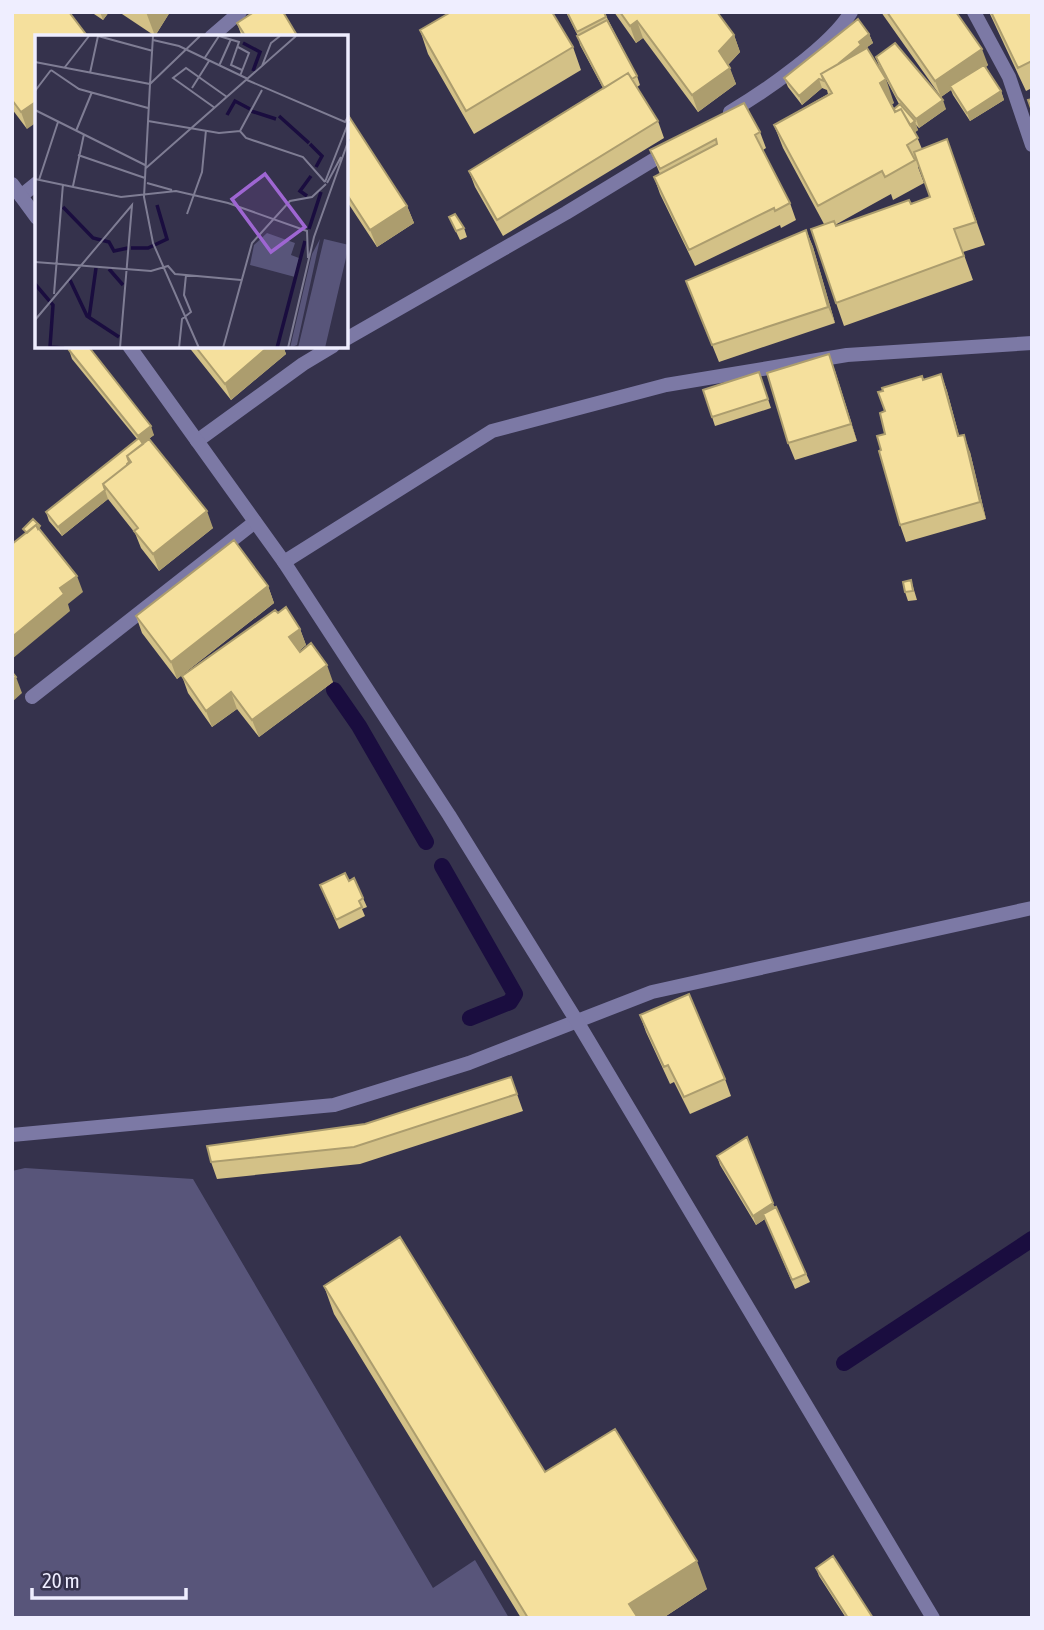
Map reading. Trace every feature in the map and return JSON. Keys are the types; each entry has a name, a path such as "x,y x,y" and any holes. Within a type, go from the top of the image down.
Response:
{"street":[{"path":"213,35 240,12"},
{"path":"720,119 822,45 845,23 851,12"},
{"path":"974,12 1009,77 1032,145"},
{"path":"348,338 566,213 685,141"},
{"path":"35,184 17,190 35,215"},
{"path":"284,562 492,431 666,385 834,357 1032,343"},
{"path":"130,348 284,562 449,815 578,1023 933,1618"},
{"path":"197,441 303,364 330,348"},
{"path":"32,697 255,522"},
{"path":"12,1135 334,1105 469,1063 578,1023 652,992 1032,908"}],"shaded area":[{"path":"25,1168 193,1179 433,1588 475,1560 509,1618 12,1618 12,1171"}],"building":[{"path":"12,12 69,12 86,35 35,35 35,102 21,112 12,100"},
{"path":"254,12 283,12 297,35 245,35 237,23"},
{"path":"451,12 552,12 573,47 466,111 420,30"},
{"path":"567,12 604,12 606,17 577,32"},
{"path":"620,12 717,12 734,35 719,51 730,68 692,95 637,21 630,26"},
{"path":"887,12 956,12 982,49 935,81"},
{"path":"991,12 1032,12 1032,61 1018,68"},
{"path":"858,19 869,34 859,42 861,45 821,74 824,81 819,79 799,96 784,78"},
{"path":"607,20 637,76 632,79 628,73 604,88 577,36"},
{"path":"895,43 943,100 916,119 897,97 876,57"},
{"path":"867,48 886,79 880,83 895,112 901,109 918,138 907,145 915,160 885,177 882,171 818,206 774,125 832,93 821,74"},
{"path":"984,65 1001,91 967,113 950,86"},
{"path":"628,73 658,121 497,220 469,171"},
{"path":"744,103 760,132 755,135 790,203 775,211 774,208 689,250 654,177 717,144 716,139 660,169 650,150"},
{"path":"900,104 915,121 910,125 901,109 895,112 894,109"},
{"path":"348,115 407,206 370,230 348,196"},
{"path":"947,139 976,222 954,229 964,256 836,303 811,229 834,221 836,226 909,200 911,204 930,197 914,152"},
{"path":"455,214 464,228 456,231 449,217"},
{"path":"806,230 828,307 712,345 686,281"},
{"path":"90,348 151,426 138,436 69,350"},
{"path":"197,348 267,348 225,384"},
{"path":"829,354 851,424 788,443 767,373"},
{"path":"759,372 768,399 712,417 703,390"},
{"path":"941,374 958,436 964,435 980,502 900,525 879,451 881,450 877,436 885,434 880,413 885,411 878,392 883,391 882,388 922,376 923,380"},
{"path":"139,438 143,444 127,456 127,465 103,484 105,490 58,527 46,512"},
{"path":"149,439 207,511 153,554 134,531 138,528 103,484 131,462 127,456"},
{"path":"33,519 40,526 38,529 36,525 27,533 23,529"},
{"path":"36,525 77,576 60,588 64,594 12,637 12,544"},
{"path":"234,540 268,586 171,662 136,616"},
{"path":"911,580 913,591 905,592 903,582"},
{"path":"286,607 300,629 289,637 300,652 311,643 327,665 252,720 231,692 206,711 182,676 275,610 278,613"},
{"path":"345,873 349,881 354,878 363,898 359,901 362,907 336,920 320,885"},
{"path":"689,994 725,1079 684,1097 668,1065 664,1067 640,1015"},
{"path":"511,1077 517,1094 354,1147 211,1162 207,1146 365,1124"},
{"path":"747,1137 773,1203 753,1216 717,1156"},
{"path":"776,1207 806,1274 792,1280 763,1214"},
{"path":"400,1237 545,1472 615,1429 697,1561 629,1604 638,1618 528,1618 324,1286"},
{"path":"833,1556 873,1618 848,1618 816,1568"}],"waterway":[{"path":"334,690 359,726 426,842"},
{"path":"442,866 515,994 510,1002 470,1018"},
{"path":"844,1363 1032,1239"}]}
